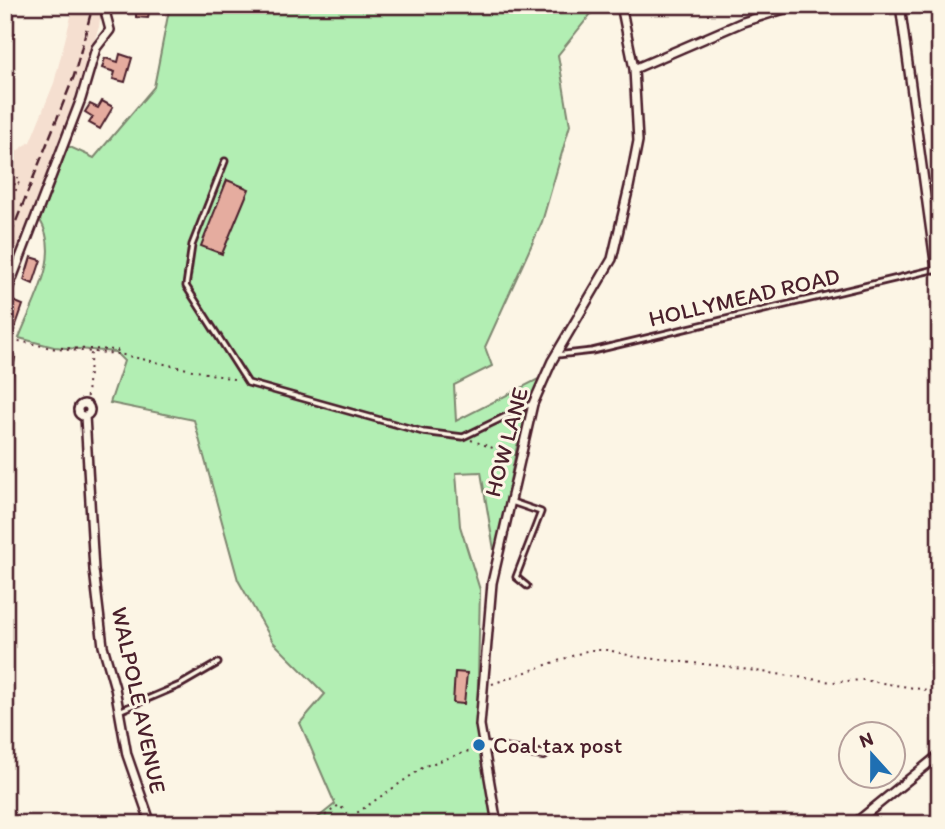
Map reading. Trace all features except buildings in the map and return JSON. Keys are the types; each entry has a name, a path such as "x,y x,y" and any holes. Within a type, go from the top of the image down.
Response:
{"street":[{"path":"5,20 10,5"},
{"path":"5,297 80,99 96,48 110,30 106,15 109,5"},
{"name":"HOW LANE","path":"497,824 481,725 492,583 533,404 555,355 612,259 638,141 634,69 621,5"},
{"path":"634,69 743,22 797,5"},
{"path":"900,5 938,269"},
{"name":"WALPOLE AVENUE","path":"86,404 89,412 85,416 93,570 103,646 127,755 151,824"},
{"path":"483,746 544,755"},
{"path":"854,824 940,754"}],"lane":[{"path":"225,161 192,245 186,286 248,383 423,432 463,438 533,404"},
{"name":"HOLLYMEAD ROAD","path":"555,355 592,351 938,269"},
{"path":"510,502 541,513 516,577 527,586"},
{"path":"119,711 180,685 218,663"}],"path":[{"path":"5,191 10,193 18,178 20,179 15,195"},
{"path":"5,338 56,349 119,354 248,383"},
{"path":"56,349 82,347 117,350 119,354"},
{"path":"86,404 91,352"},
{"path":"463,438 520,457"},
{"path":"484,687 589,650 608,650 636,657 832,682 863,680 940,692"},
{"path":"314,824 339,805 351,817 425,766 483,746"}],"shaded area":[{"path":"74,5 102,5 99,27 60,140 5,279 7,158 30,142 54,83"}],"green space":[{"path":"170,5 598,5 558,55 570,125 542,222 485,347 492,366 454,385 456,421 546,375 517,446 495,556 481,472 456,473 460,526 480,590 477,724 494,824 310,824 335,804 300,723 325,694 273,642 238,580 194,420 110,403 124,361 115,352 54,347 19,338 38,294 47,264 46,234 40,220 68,146 94,158 154,87"}],"railway":[{"path":"5,249 74,76 93,5"}],"place":[{"name":"Coal tax post","path":"479,745"}]}
